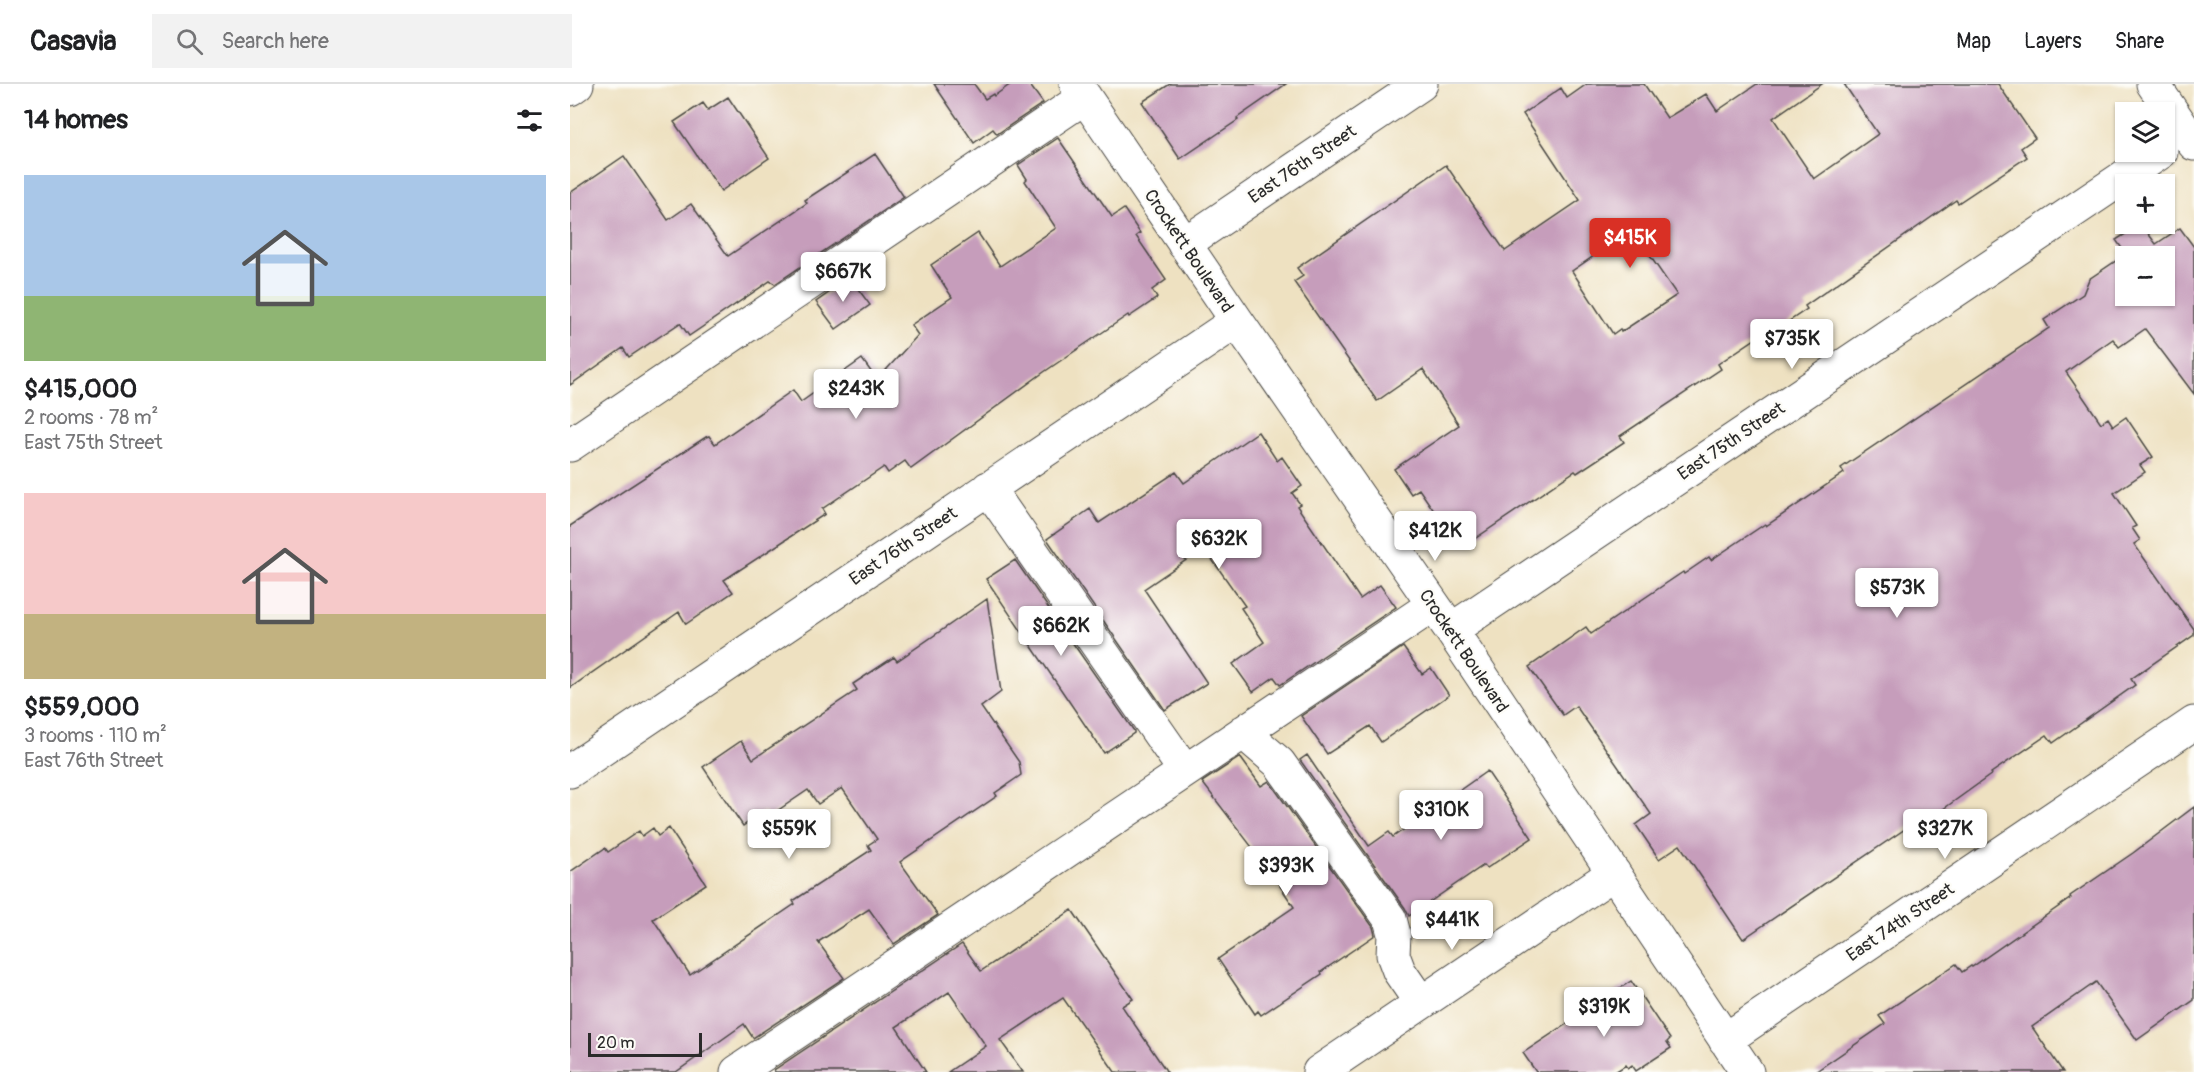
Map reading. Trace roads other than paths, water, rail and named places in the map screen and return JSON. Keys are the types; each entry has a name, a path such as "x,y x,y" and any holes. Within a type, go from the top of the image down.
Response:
{"street":[{"path":"570,89 577,84"},
{"name":"East 76th Street","path":"1184,244 1420,84"},
{"path":"2153,84 2182,142"},
{"path":"570,445 1081,91"},
{"name":"Crockett Boulevard","path":"1081,91 1442,617 1747,1072"},
{"name":"East 75th Street","path":"737,1072 1243,732 1442,617 2145,162"},
{"name":"East 76th Street","path":"570,771 1237,321"},
{"path":"988,488 1185,771"},
{"name":"East 74th Street","path":"1725,1040 2194,723"},
{"path":"1243,732 1279,763 1390,920 1394,934 1393,955 1399,971 1421,1003"},
{"path":"1319,1072 1614,873"}]}
